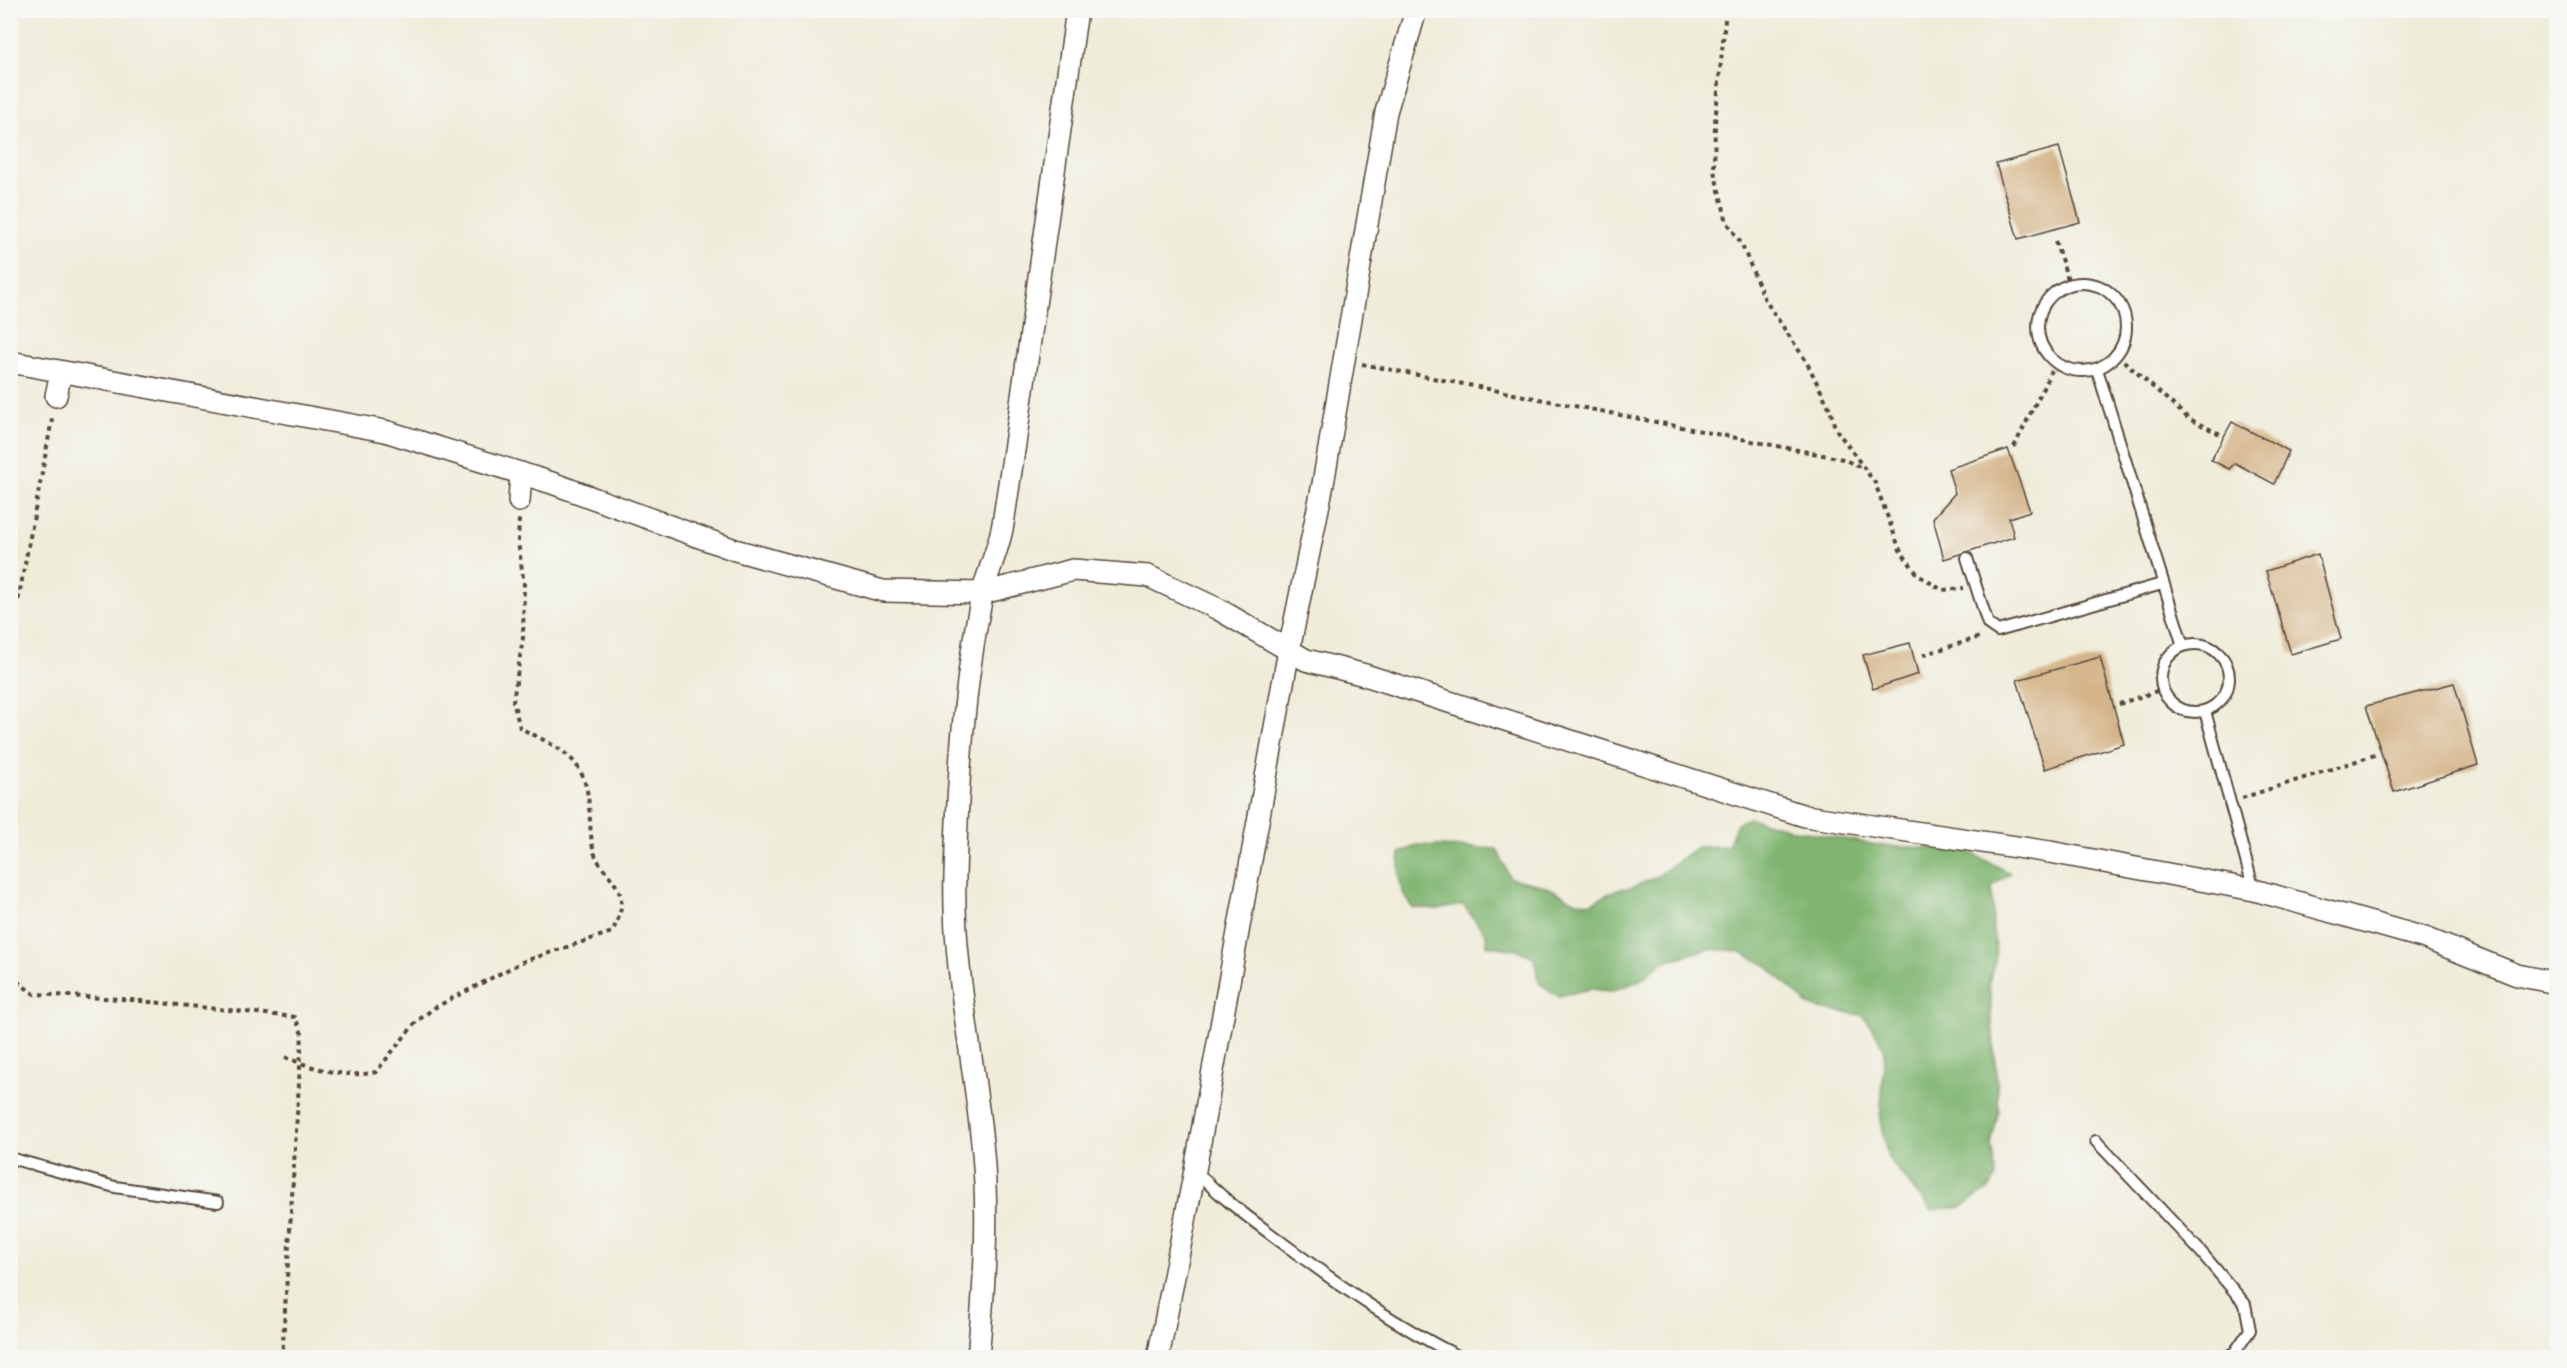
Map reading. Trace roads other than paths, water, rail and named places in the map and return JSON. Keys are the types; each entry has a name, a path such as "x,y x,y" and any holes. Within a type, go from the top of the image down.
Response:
{"street":[{"path":"978,1358 985,1256 984,1175 962,986 955,880 965,729 983,593 1000,539 1077,10"},
{"path":"1158,1358 1195,1170 1289,650 1323,484 1386,112 1416,10"},
{"path":"10,362 385,431 520,473 735,550 883,591 983,593 1073,570 1148,576 1218,609 1306,660 1365,675 1805,816 2050,852 2254,890 2424,938 2517,975 2556,982"},
{"path":"56,396 61,372"},
{"path":"519,501 520,473"}],"lane":[{"path":"2079,283 2098,286 2114,297 2120,305 2126,324 2126,333 2116,355 2097,369 2071,370 2056,362 2044,349 2039,324 2048,300 2070,285 2079,283"},
{"path":"2097,369 2183,646"},
{"path":"1967,558 1989,624 1998,631 2162,584"},
{"path":"2204,645 2215,650 2228,667 2228,689 2223,699 2205,711 2184,711 2175,706 2163,689 2162,669 2167,659 2183,646 2204,645"},
{"path":"2205,711 2254,890"},
{"path":"2096,1141 2201,1252 2245,1304 2250,1330 2235,1352 2225,1358"},
{"path":"10,1158 115,1186 218,1202"},
{"path":"1195,1170 1239,1211 1322,1274 1431,1343 1462,1358"}]}
